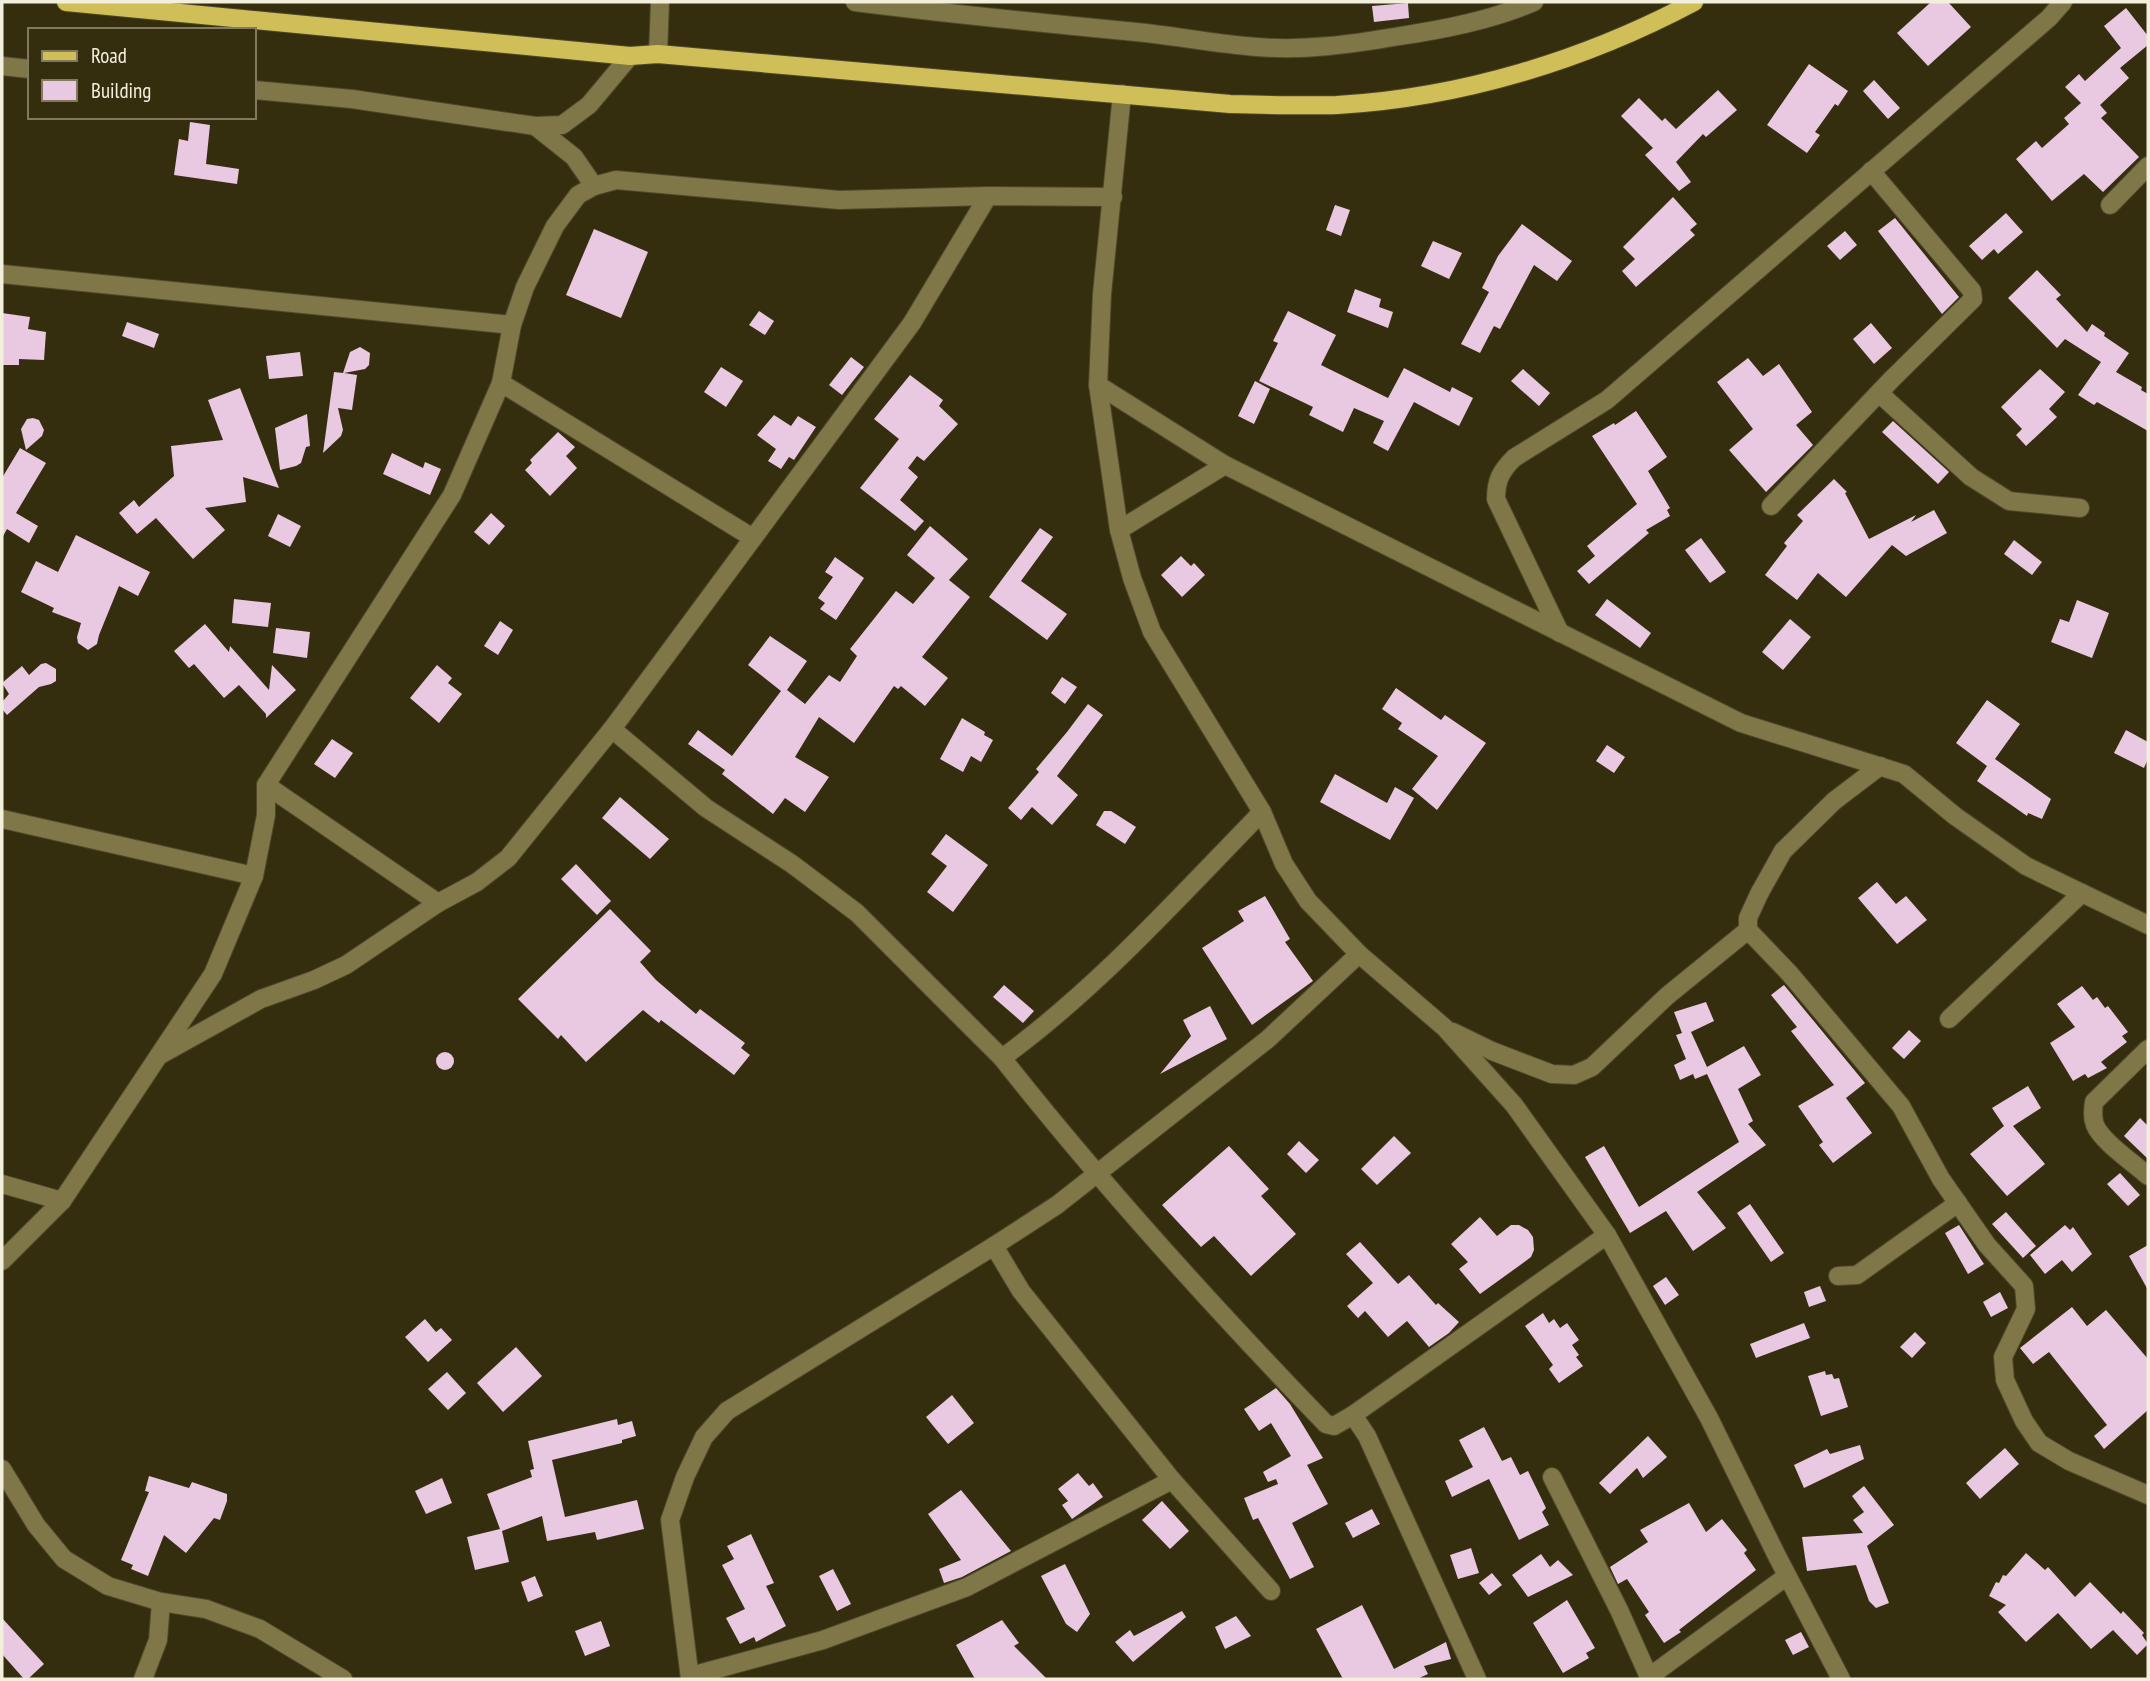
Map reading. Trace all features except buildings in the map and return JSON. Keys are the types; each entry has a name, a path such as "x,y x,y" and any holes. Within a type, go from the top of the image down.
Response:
{"main road":[{"path":"66,2 630,56 658,54 1278,106 1338,105 1401,98 1479,83 1600,47 1693,2"}],"street":[{"path":"658,54 660,2"},
{"path":"855,2 979,18 1139,32 1259,47 1309,48 1356,44 1464,26 1534,2"},
{"path":"1560,632 1496,499 1496,487 1501,471 1514,458 1607,400 2049,18 2063,2"},
{"path":"256,90 352,99 535,126 562,125 589,105 630,56"},
{"path":"2,66 28,69"},
{"path":"1122,94 1102,294 1098,385 1119,530 1132,578 1152,632 1262,812 1284,864 1308,901 1360,954 1445,1028 1514,1105 1607,1235 1709,1418 1840,1679"},
{"path":"535,126 573,157 594,186"},
{"path":"2110,205 2148,166"},
{"path":"1771,506 1973,299 1972,291 1871,171"},
{"path":"2,1261 62,1201 213,974 254,876 266,815 266,785 452,495 502,383 512,325 525,287 555,226 578,195 594,186 616,180 839,200 988,196 1113,197"},
{"path":"161,1054 261,999 346,965 438,904 477,882 508,858 612,729 912,323 988,196"},
{"path":"2,274 512,325"},
{"path":"502,383 753,538"},
{"path":"1098,385 1225,465 1741,723 1904,774 1955,816 2026,866 2148,925"},
{"path":"1879,393 1971,477 2009,502 2080,508"},
{"path":"1119,530 1225,465"},
{"path":"612,729 706,808 792,864 857,913 1002,1058 1047,1115 1213,1305 1326,1424 1334,1426 1353,1415 1607,1235"},
{"path":"1880,766 1834,801 1783,851 1748,918 1748,930 1790,974 1901,1106 1941,1179 1987,1245 2024,1286 2026,1309 2003,1357 2006,1380 2024,1421 2039,1443 2059,1455 2148,1495"},
{"path":"266,785 438,904"},
{"path":"1002,1058 1029,1038 1118,958 1262,812"},
{"path":"2,820 254,876"},
{"path":"1949,1019 2082,893"},
{"path":"1445,1028 1492,1051 1552,1074 1574,1074 1592,1067 1667,996 1748,930"},
{"path":"1172,1480 967,1587 823,1640 690,1678 670,1520 704,1437 727,1411 1056,1205 1268,1039 1360,954"},
{"path":"2148,1049 2094,1102 2093,1116 2096,1127 2105,1138 2148,1176"},
{"path":"2,1184 62,1201"},
{"path":"1838,1276 1857,1275 1958,1203"},
{"path":"994,1246 1021,1292 1172,1480 1271,1591"},
{"path":"1353,1415 1367,1436 1477,1679"},
{"path":"2,1469 36,1525 64,1559 108,1586 161,1602 206,1609 260,1629 343,1679"},
{"path":"1552,1477 1619,1610 1649,1679 1787,1576"},
{"path":"144,1679 158,1640 161,1602"}]}
